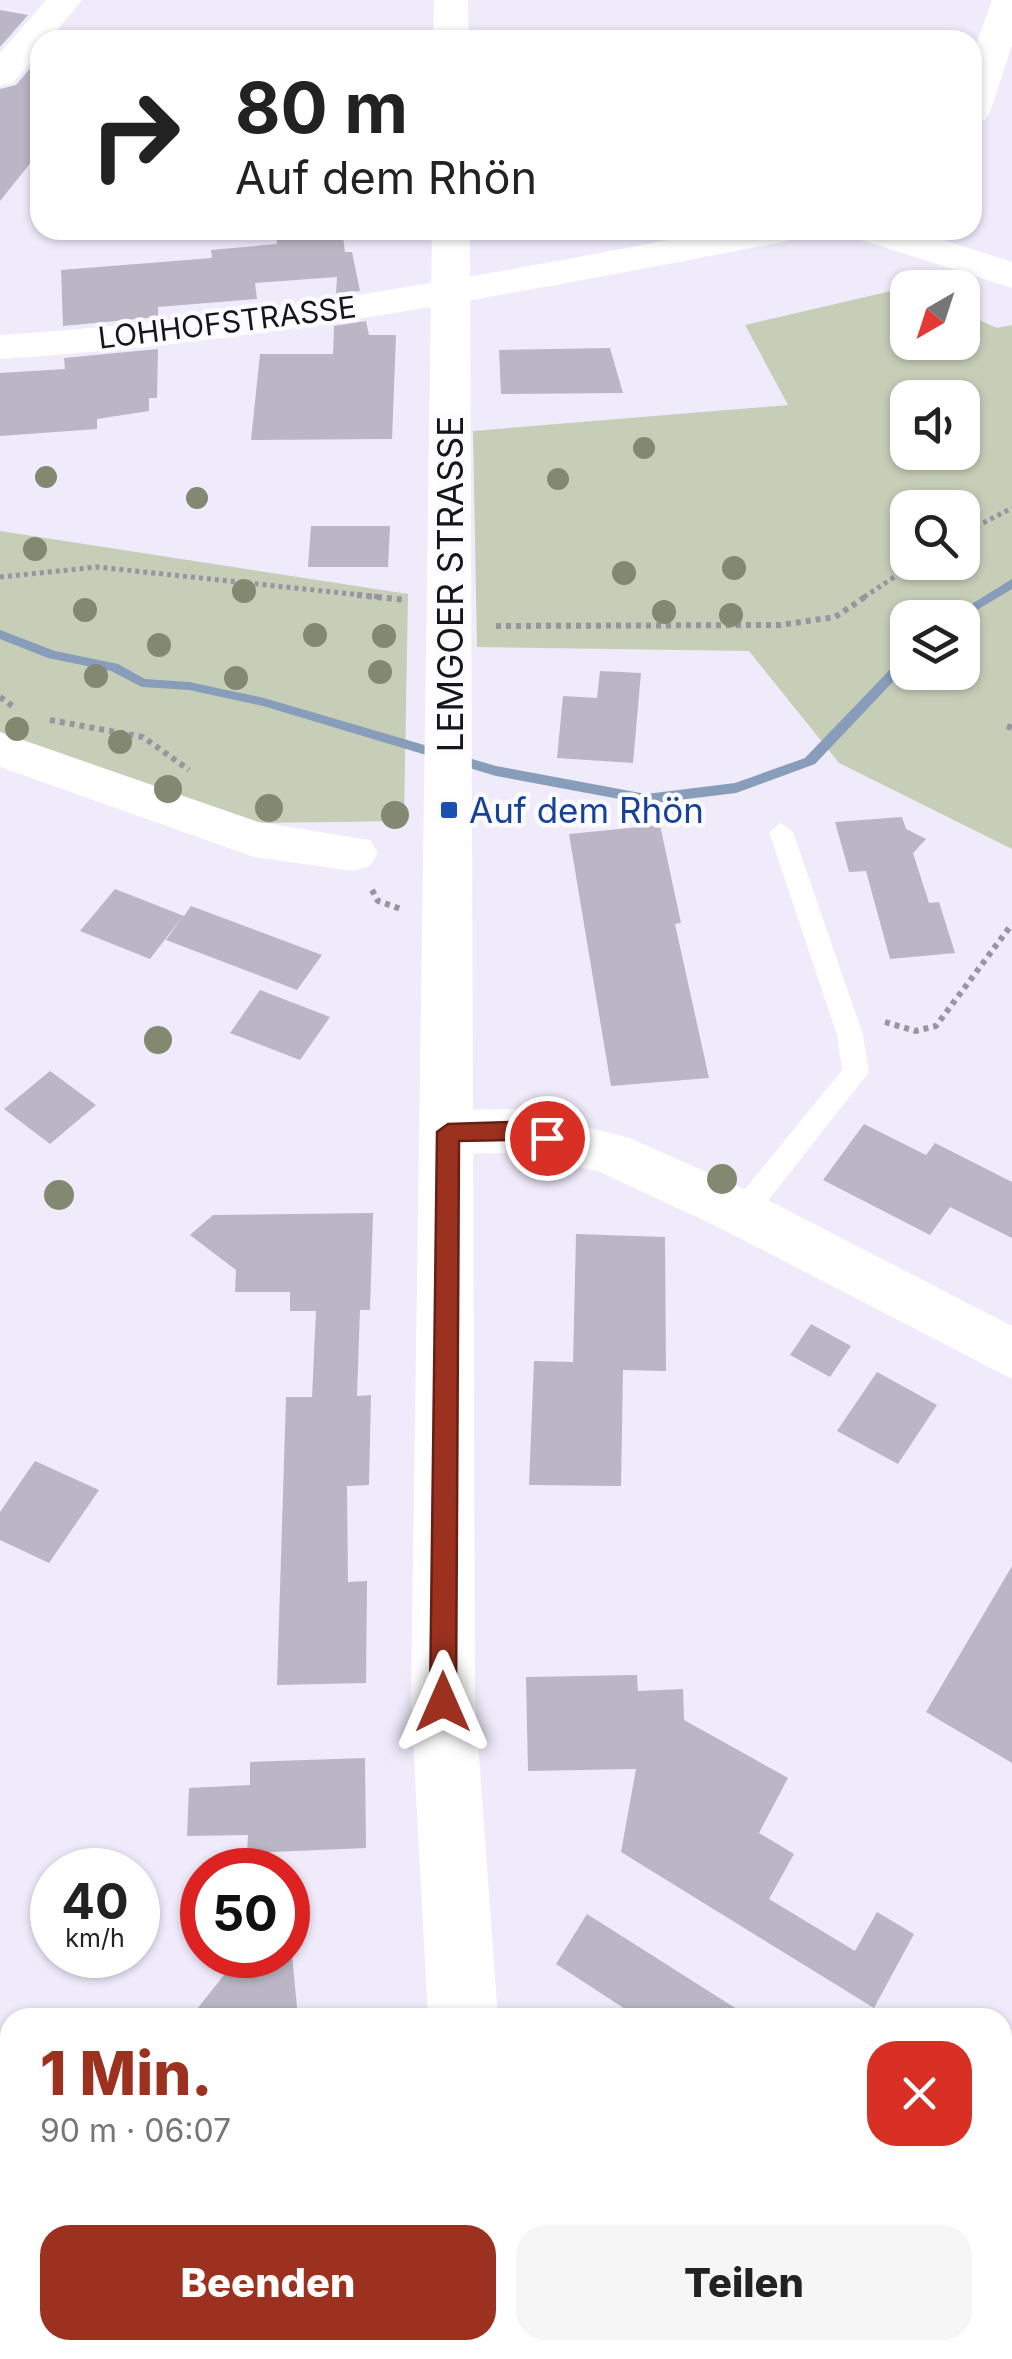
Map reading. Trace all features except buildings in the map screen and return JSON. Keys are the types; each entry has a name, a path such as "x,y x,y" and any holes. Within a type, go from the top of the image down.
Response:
{"street":[{"path":"39,30 65,0"},
{"path":"451,0 451,30"},
{"path":"988,103 1008,0"},
{"path":"0,75 30,40"},
{"name":"LEMGOER STRASSE","path":"452,240 443,1702 462,2008"},
{"name":"LOHHOFSTRASSE","path":"0,347 212,329 452,291 728,240"},
{"path":"942,241 1012,276"},
{"path":"0,749 254,840 353,853"},
{"path":"448,1132 514,1131 612,1153 742,1212 1012,1354"}],"lane":[{"path":"742,1212 856,1072 850,1035 782,832"}],"path":[{"path":"980,525 1012,508"},
{"path":"0,577 97,567 296,585 449,616 780,625 835,617 890,580"},
{"path":"353,853 378,901 412,913 448,909"},
{"path":"850,1035 866,1034 879,1020 915,1030 936,1026 1012,924"}],"green space":[{"path":"890,291 890,360 980,360 980,320 997,328 1012,325 1012,849 839,763 749,651 477,647 473,431 788,405 745,325"},
{"path":"0,531 408,594 404,821 261,823 0,738"}],"waterway":[{"path":"980,603 1012,583"},
{"path":"0,634 52,655 114,667 142,683 189,686 264,702 496,771 646,799 736,788 810,761 890,677"}],"place":[{"name":"Auf dem Rhön","path":"449,810"}],"route":[{"path":"443,1702 448,1132 514,1131 547,1138"}]}
